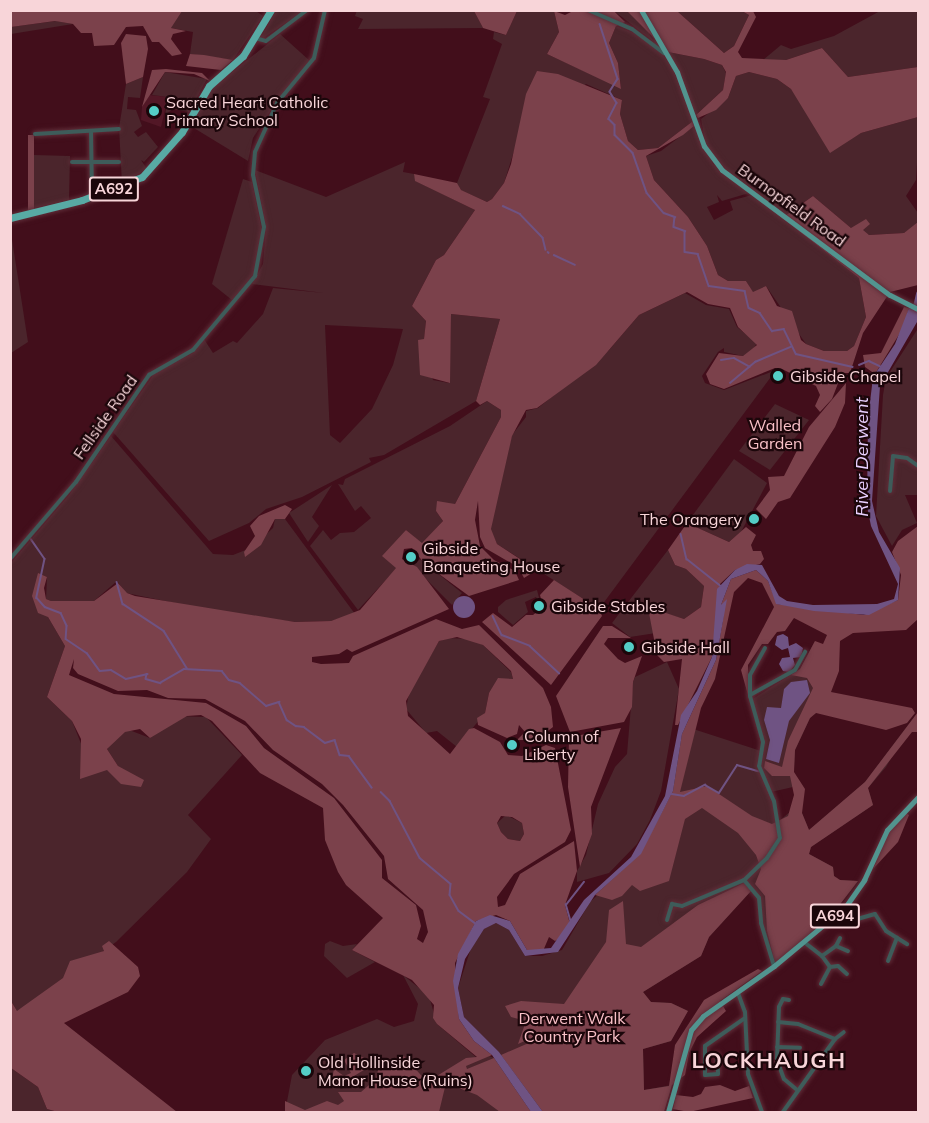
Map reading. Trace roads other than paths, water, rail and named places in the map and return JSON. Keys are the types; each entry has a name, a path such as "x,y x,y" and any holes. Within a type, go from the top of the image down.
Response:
{"highway":[{"name":"A692","path":"10,218 92,196 133,182 147,172 182,132 209,86 238,61 271,10"}],"main road":[{"name":"Burnopfield Road","path":"641,10 671,60 704,146 722,170 905,305 918,309"},
{"name":"A694","path":"668,1113 691,1030 719,1004 774,966 836,916 864,880 887,830 918,799"}],"street":[{"path":"255,38 266,41 307,10"},
{"name":"Fellside Road","path":"10,559 76,482 149,375 193,350 255,276 264,227 253,175 255,152 278,103 314,58 325,10"},
{"path":"588,10 632,29 671,60"},
{"path":"35,134 119,129"},
{"path":"91,131 92,196"},
{"path":"72,162 119,162"},
{"path":"890,491 893,456 907,458 918,466"},
{"path":"667,920 672,904 682,906 745,881 767,858 780,838 774,801 759,766 763,742 750,696 750,675 765,648"},
{"path":"750,696 795,670 805,652"},
{"path":"745,881 759,898 761,923 774,966"},
{"path":"836,916 847,922 872,913 897,938 907,944"},
{"path":"822,956 836,946 840,938"},
{"path":"888,961 897,938"},
{"path":"804,942 822,956 830,967"},
{"path":"836,946 848,951"},
{"path":"830,967 838,966 847,974"},
{"path":"821,984 830,967"},
{"path":"738,993 745,1018 748,1074 762,1113"},
{"path":"789,1000 783,999 778,1022 777,1047 779,1070 796,1089"},
{"path":"717,1054 718,1074 705,1075 705,1046 745,1018"},
{"path":"778,1022 798,1024 835,1039"},
{"path":"783,1113 796,1089 835,1039 844,1032"},
{"path":"777,1047 800,1048"}],"waterway":[{"path":"600,24 618,79 610,92 617,103 609,119 615,125 615,135 633,153 647,193 664,213 675,217 674,227 685,231 685,252 698,254 709,286 745,291 749,308 760,313 772,331 784,329 796,354 853,367"},
{"path":"503,206 520,214 543,238 546,250"},
{"path":"554,255 575,265"},
{"name":"River Derwent","path":"914,311 918,293"},
{"path":"730,383 755,362 791,347"},
{"path":"721,360 734,358 750,367"},
{"path":"859,365 869,361 882,367"},
{"path":"681,534 687,559 721,586"},
{"path":"31,539 45,559 37,598 45,607 61,613 67,626 66,639 87,653 100,671 111,670 126,679 147,674 146,679 160,683 184,669 222,671 229,680 240,683 266,706 279,702 287,720 296,726 304,727 325,743 335,740 340,755 349,756 372,788"},
{"path":"117,582 123,604 164,631 187,668"},
{"path":"493,616 502,635 530,646 559,673"},
{"path":"672,794 684,796 705,785 719,793 737,765 758,771"},
{"path":"381,792 390,801 420,858 451,884 450,895 459,911 476,924"},
{"path":"571,923 566,905 584,882"}],"place":[{"name":"Sacred Heart Catholic Primary School","path":"154,111"},
{"name":"Gibside Chapel","path":"778,376"},
{"name":"The Orangery","path":"754,519"},
{"name":"Gibside Banqueting House","path":"411,557"},
{"name":"Gibside Stables","path":"539,606"},
{"name":"Gibside Hall","path":"629,647"},
{"name":"Column of Liberty","path":"512,745"},
{"name":"Old Hollinside Manor House (Ruins)","path":"306,1071"}],"district":[{"name":"LOCKHAUGH","path":"769,1061"}],"park label":[{"name":"Walled Garden","path":"775,434"},
{"name":"Derwent Walk Country Park","path":"572,1027"}]}
